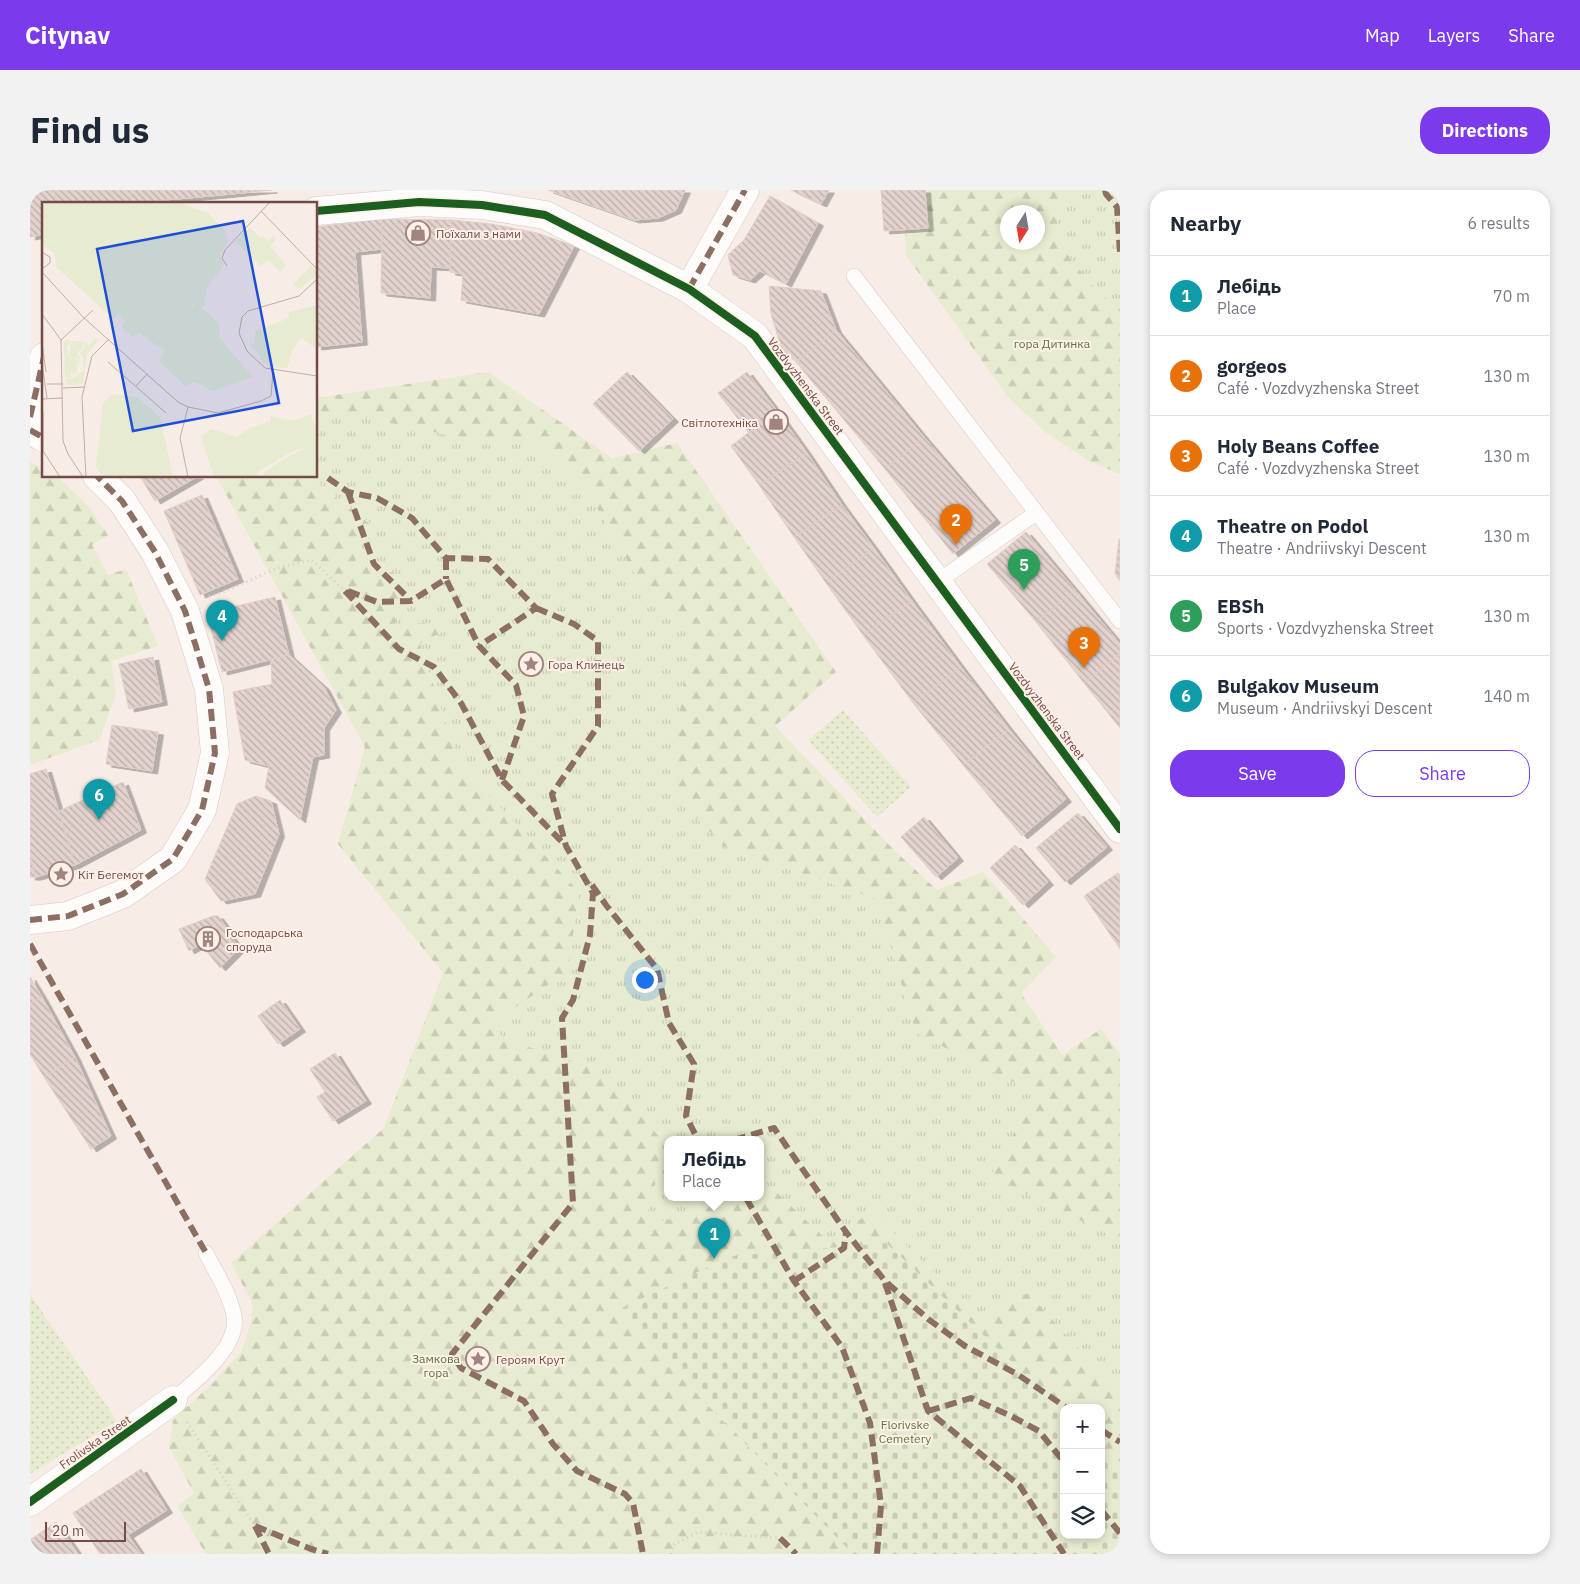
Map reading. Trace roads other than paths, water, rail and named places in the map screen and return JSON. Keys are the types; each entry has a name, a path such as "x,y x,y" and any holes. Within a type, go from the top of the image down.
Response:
{"street":[{"path":"689,288 745,190"},
{"name":"Vozdvyzhenska Street","path":"318,211 419,202 482,205 545,215 689,288 755,336 1120,829"},
{"path":"30,417 41,370"},
{"path":"30,430 42,437"},
{"path":"30,920 68,916 123,894 173,859 202,810 215,754 209,690 185,611 155,552 122,501 99,478"},
{"name":"Frolivska Street","path":"30,1502 173,1400"}],"lane":[{"path":"854,276 1120,621"},
{"path":"937,582 1036,512"},
{"path":"173,1400 204,1373 233,1336 235,1318 231,1304 206,1253"}],"place":[{"name":"Поїхали з нами","path":"418,233"},
{"name":"Світлотехніка","path":"776,422"},
{"name":"gorgeos","path":"956,545"},
{"name":"EBSh","path":"1024,590"},
{"name":"Theatre on Podol","path":"222,641"},
{"name":"Гора Клинець","path":"531,664"},
{"name":"Holy Beans Coffee","path":"1084,668"},
{"name":"Bulgakov Museum","path":"99,820"},
{"name":"Кіт Бегемот","path":"61,874"},
{"name":"Господарська споруда","path":"208,939"},
{"name":"Лебідь","path":"714,1259"},
{"name":"Героям Крут","path":"478,1359"}],"park label":[{"name":"гора Дитинка","path":"1052,343"},
{"name":"Замкова гора","path":"436,1365"},
{"name":"Florivske Cemetery","path":"905,1431"}]}
